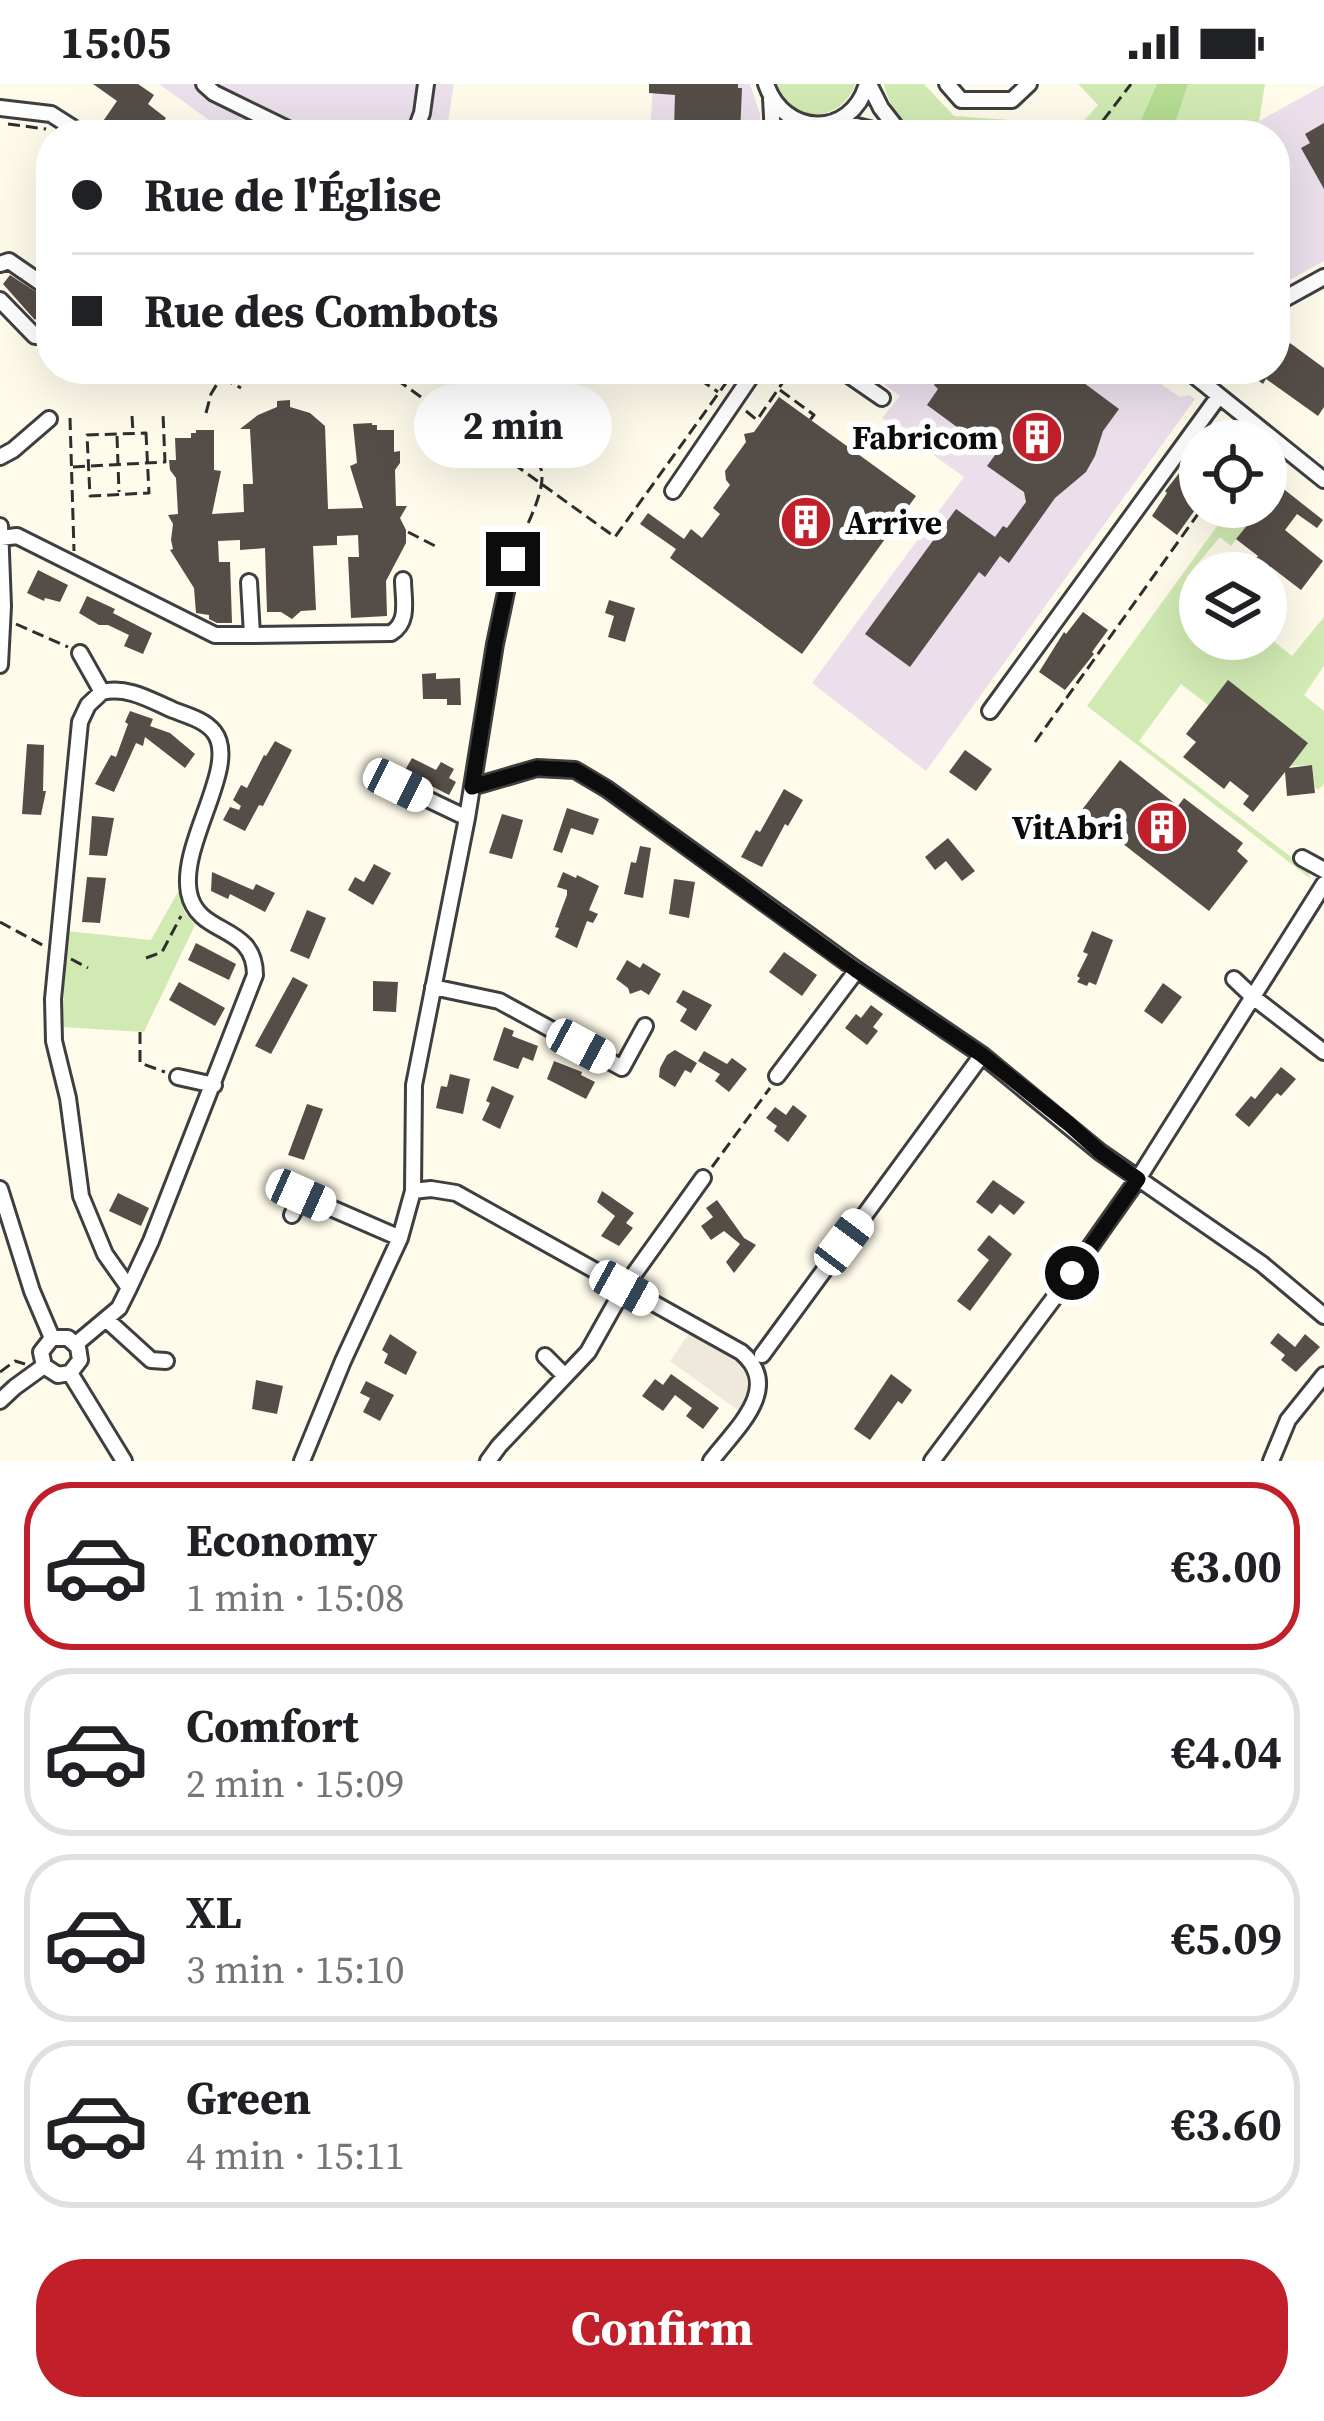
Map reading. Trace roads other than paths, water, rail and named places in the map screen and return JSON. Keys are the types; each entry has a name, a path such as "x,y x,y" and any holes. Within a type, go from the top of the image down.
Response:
{"street":[{"path":"204,84 269,120"},
{"path":"419,120 426,84"},
{"path":"839,120 852,111 868,84"},
{"path":"868,84 890,120"},
{"path":"947,84 962,100 1012,100 1029,84"},
{"path":"768,91 782,111 796,120"},
{"path":"0,108 51,114 60,120"},
{"path":"0,264 9,261 36,280"},
{"path":"1290,296 1324,277"},
{"path":"0,300 36,336"},
{"path":"673,491 746,384"},
{"path":"862,384 882,398"},
{"path":"1204,384 1324,480"},
{"path":"990,711 1219,396"},
{"path":"0,457 49,419"},
{"path":"0,526 0,665"},
{"path":"1,538 16,536 215,635 391,633 404,621 403,580"},
{"path":"302,1461 400,1238 413,1191 414,1085 513,559"},
{"path":"249,582 252,635"},
{"path":"80,653 102,692"},
{"path":"76,1344 118,1309 129,1288 152,1241 253,986 255,968 248,946 208,921 189,894 199,826 221,768 220,743 204,723 136,693 114,689 102,692 88,705 80,722 53,999 54,1041 68,1098 81,1196 105,1254 129,1288"},
{"path":"472,787 537,768 575,770 607,789 982,1055 1100,1152 1262,1264 1324,1316"},
{"path":"398,785 467,818"},
{"path":"1302,858 1324,870"},
{"path":"932,1461 1138,1179 1324,884"},
{"path":"777,1076 856,970"},
{"path":"1234,979 1324,1052"},
{"path":"433,987 499,1001 622,1068 645,1026"},
{"path":"711,1461 756,1402 757,1358 982,1055"},
{"path":"178,1077 214,1085"},
{"path":"488,1461 588,1352 624,1288 704,1178"},
{"path":"0,1189 32,1292 52,1338"},
{"path":"413,1191 456,1192 757,1358"},
{"path":"292,1215 301,1195 400,1238"},
{"path":"106,1320 151,1360 166,1361"},
{"path":"64,1337 76,1344 80,1360 70,1373 58,1375 44,1366 41,1352 52,1338 64,1337"},
{"path":"545,1356 565,1376"},
{"path":"0,1401 44,1366"},
{"path":"70,1373 124,1461"},
{"path":"1271,1461 1288,1420 1324,1376"}],"place":[{"name":"Fabricom","path":"1037,437"},
{"name":"Arrive","path":"806,522"},
{"name":"VitAbri","path":"1162,827"}]}
